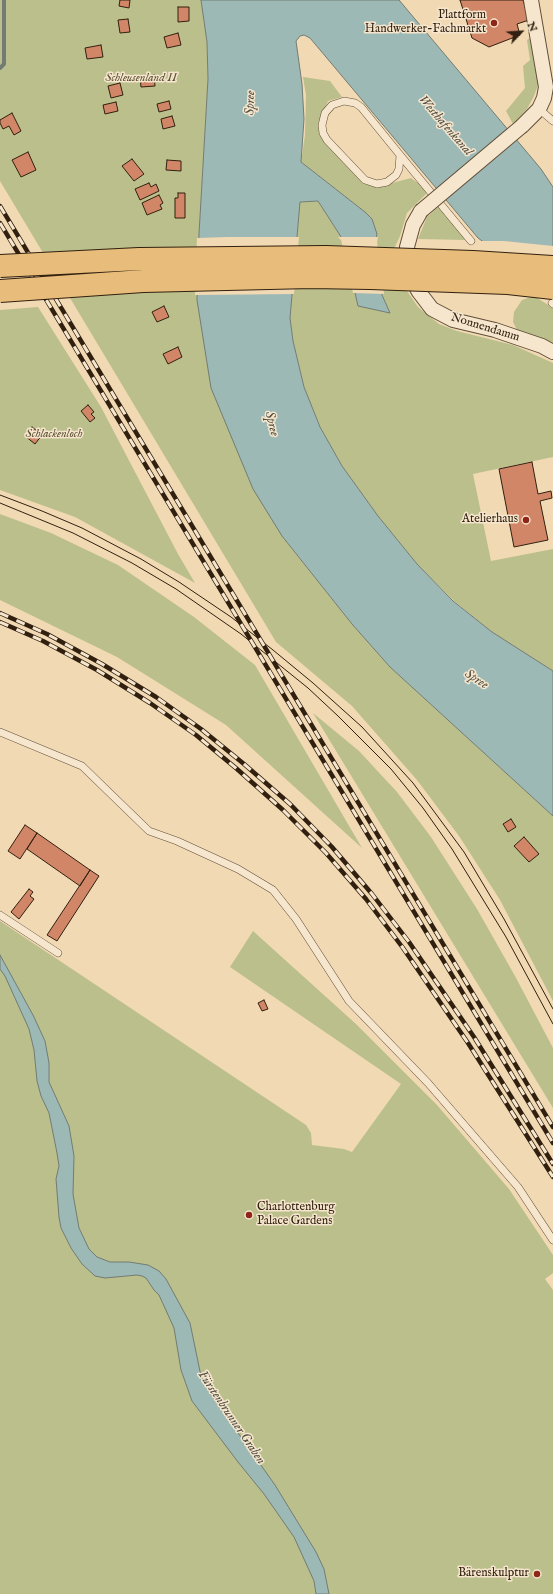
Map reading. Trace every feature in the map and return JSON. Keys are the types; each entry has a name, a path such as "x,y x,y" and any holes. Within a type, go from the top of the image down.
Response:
{"highway":[{"path":"0,266 140,259 326,257 458,261 553,267"},
{"path":"0,291 143,281 311,277 508,283 553,298"}],"street":[{"name":"Nonnendamm","path":"531,0 546,87 544,98 539,109 522,126 421,211 413,226 407,247 409,274 419,292 432,309 453,320 495,330 542,346 553,352"}],"lane":[{"path":"400,155 399,169 392,180 382,184 365,180 327,140 323,133 322,125 325,113 332,105 338,102 350,102 361,108 471,240"},
{"path":"539,109 553,121"},
{"path":"0,732 82,766 149,831 177,841 238,869 273,890 296,919 349,1001 428,1083 518,1187 553,1240"},
{"path":"0,915 58,953"}],"green space":[{"name":"Schleusenland II","path":"0,0 201,0 207,42 208,79 199,234 197,300 282,536 352,624 390,667 553,816 553,1001 500,900 459,836 417,780 352,706 276,642 0,181"},
{"path":"531,37 538,85 527,109 513,124 506,111 525,88 523,66 530,60 527,40"},
{"path":"303,77 330,81 342,97 328,101 318,123 326,143 364,184 377,187 411,178 429,191 407,213 400,236 394,249 407,291 418,307 439,324 457,331 513,345 553,363 553,457 473,474 491,561 553,549 553,671 492,632 454,601 417,564 378,516 342,466 320,427 304,387 293,341 290,318 300,202 318,201 390,313 382,295 372,219 301,162 305,135 306,95"},
{"path":"439,206 467,240 418,239 427,217"},
{"path":"534,296 553,308 553,344 517,330 513,322 514,312 522,300"},
{"name":"Schlackenloch","path":"38,307 101,407 178,554 195,583 75,517 0,490 0,310"},
{"path":"0,514 51,533 118,565 194,617 255,665 362,848 226,725 117,657 0,600"},
{"path":"313,713 359,751 397,792 431,837 477,909 553,1048 553,1108"},
{"name":"Charlottenburg Palace Gardens","path":"0,921 306,1125 311,1133 312,1145 344,1149 352,1152 401,1084 230,967 253,931 356,1024 437,1105 509,1189 553,1255 553,1273 545,1279 553,1290 553,1594 0,1594"}],"water":[{"path":"201,0 399,0 541,169 553,187 553,292 478,238 310,38 304,35 300,36 296,41 302,84 304,119 301,162 372,219 377,234 375,242 382,295 390,313 358,306 343,240 318,201 300,202 290,318 293,341 304,387 320,427 342,466 378,516 417,564 453,601 492,632 553,671 553,816 390,667 352,624 282,536 253,489 211,388 197,300 199,234 208,79 207,42"},
{"path":"0,955 33,1015 45,1041 49,1063 49,1082 69,1126 74,1156 73,1194 79,1228 89,1249 97,1257 110,1262 129,1262 148,1265 159,1271 166,1279 190,1323 201,1376 209,1392 275,1485 316,1552 324,1569 329,1594 316,1594 314,1581 294,1537 264,1494 192,1401 181,1370 174,1328 159,1295 146,1278 142,1276 137,1275 105,1278 95,1276 82,1264 71,1248 61,1228 56,1179 59,1166 57,1153 49,1113 41,1096 37,1081 34,1050 29,1029 5,976 0,969"}],"pier":[{"path":"299,237 294,294 195,295 197,238"},
{"path":"338,237 378,237 377,242 384,294 353,293 341,240"},
{"path":"478,241 504,241 553,246 553,294"}],"building":[{"path":"120,0 130,0 129,8 119,6"},
{"name":"Plattform Handwerker-Fachmarkt","path":"460,0 523,0 529,20 517,24 520,35 489,47 472,38"},
{"path":"178,7 189,7 189,21 178,22"},
{"path":"128,19 130,32 120,33 118,20"},
{"path":"178,33 181,45 167,48 164,37"},
{"path":"101,45 103,57 87,59 85,48"},
{"path":"154,75 155,86 141,87 140,77"},
{"path":"120,83 123,95 111,98 108,86"},
{"path":"169,101 171,109 159,112 157,104"},
{"path":"116,102 118,111 105,114 103,105"},
{"path":"12,113 21,131 14,135 9,126 3,129 0,123 0,120"},
{"path":"172,116 175,126 163,129 161,119"},
{"path":"28,152 36,170 21,177 12,160"},
{"path":"132,159 144,174 134,181 122,166"},
{"path":"167,160 181,161 181,171 166,170"},
{"path":"149,183 151,187 156,184 159,191 140,200 135,189"},
{"path":"178,193 185,193 185,218 175,218 175,198 178,198"},
{"path":"159,195 163,203 160,205 162,209 147,215 142,203"},
{"path":"164,306 169,317 157,322 152,312"},
{"path":"178,347 182,357 168,364 163,354"},
{"path":"88,405 94,412 91,414 95,418 90,422 81,411"},
{"path":"32,427 42,435 35,444 25,436"},
{"name":"Atelierhaus","path":"532,462 538,494 551,491 552,498 540,501 548,540 514,547 499,469"},
{"path":"511,819 516,827 508,832 503,824"},
{"path":"25,825 37,833 20,859 8,851"},
{"path":"37,833 90,870 80,886 27,849"},
{"path":"524,837 539,854 529,862 514,846"},
{"path":"90,870 99,876 57,941 47,935"},
{"path":"29,889 33,892 30,896 34,899 19,919 11,912"},
{"path":"264,1000 268,1009 262,1011 258,1003"}],"waterway":[{"name":"Fürstenbrunner Graben","path":"0,68 4,64 4,0"}],"tram line":[{"path":"0,495 82,528 141,559 179,582 231,617 273,650 313,683 362,727 413,783 464,852 504,919 553,1009"},
{"path":"0,503 73,533 132,563 176,589 241,634 308,688 338,716 391,769 423,808 452,849 506,937 553,1024"}],"railway":[{"path":"0,206 553,1127"},
{"path":"0,223 553,1143"},
{"path":"0,613 47,634 102,664 156,697 201,729 290,804 332,847 372,894 409,942 474,1037 553,1164"},
{"path":"0,622 43,641 97,670 150,703 196,735 283,810 326,853 366,899 403,948 468,1043 553,1177"}],"place":[{"name":"Plattform Handwerker-Fachmarkt","path":"494,23"},
{"name":"Atelierhaus","path":"526,520"},
{"name":"Charlottenburg Palace Gardens","path":"249,1215"},
{"name":"Bärenskulptur","path":"537,1574"}],"water label":[{"name":"Spree","path":"251,103"},
{"name":"Westhafenkanal","path":"445,126"},
{"name":"Spree","path":"271,424"},
{"name":"Spree","path":"476,680"}]}
